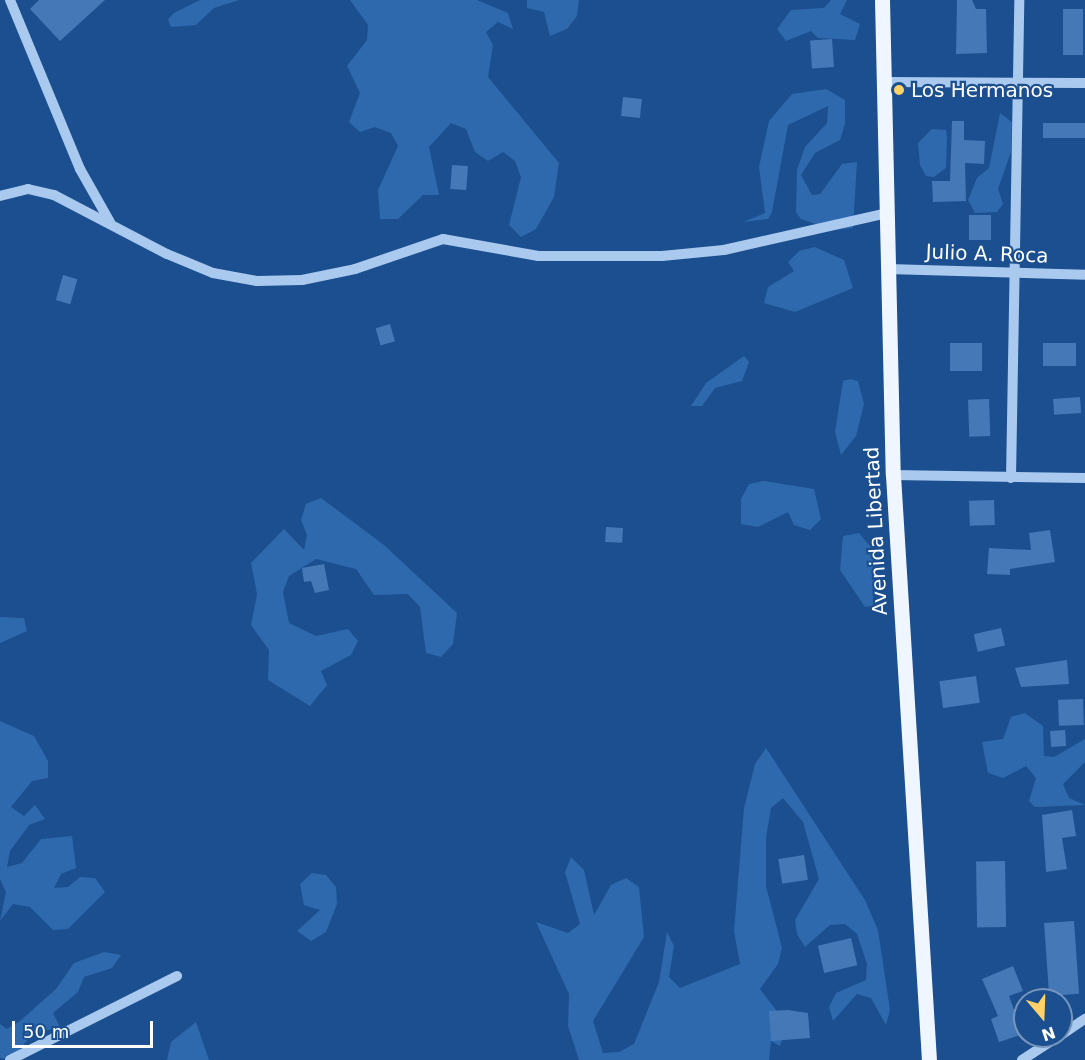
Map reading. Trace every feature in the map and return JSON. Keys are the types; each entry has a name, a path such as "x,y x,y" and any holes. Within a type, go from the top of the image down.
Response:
{"main road":[{"name":"Avenida Libertad","path":"882,0 893,476 929,1060"}],"street":[{"path":"10,0 80,169 110,223"},
{"path":"1011,478 1019,0"},
{"path":"884,81 1085,83"},
{"path":"0,196 37,191 110,223 213,273 291,280 355,269 443,239 538,256 662,256 724,250 887,213"},
{"name":"Julio A. Roca","path":"888,269 1085,275"},
{"path":"893,476 1085,478"},
{"path":"10,1060 177,976"},
{"path":"1022,1060 1040,1048"}],"shaded area":[{"path":"200,0 239,0 214,8 196,25 171,27 168,19 174,13"},
{"path":"350,0 477,0 508,13 513,29 498,22 486,32 493,45 488,77 559,163 554,197 536,229 521,237 509,225 521,177 515,161 503,152 488,161 475,152 466,129 451,123 429,147 439,195 423,195 398,219 380,219 378,190 398,146 391,133 375,127 360,132 349,122 360,93 347,66 367,40 368,25"},
{"path":"527,0 579,0 577,16 567,29 550,36 544,12 527,8"},
{"path":"831,0 847,0 840,14 860,24 855,40 818,38 811,31 786,41 777,29 791,10 824,8"},
{"path":"826,89 845,100 845,124 840,140 815,153 801,175 812,195 820,194 842,164 857,162 853,228 833,230 801,219 796,212 797,170 805,147 827,123 828,106 788,125 772,212 768,219 743,222 765,213 759,167 769,121 792,94"},
{"path":"1000,113 1012,122 1011,152 998,189 1003,204 997,212 975,213 968,200 977,178 989,168"},
{"path":"932,129 946,130 947,137 946,168 934,177 926,176 920,165 918,143"},
{"path":"815,247 844,260 853,288 795,312 764,303 768,287 794,271 788,262 799,251"},
{"path":"744,356 749,362 742,381 715,388 702,406 691,406 706,383"},
{"path":"850,379 858,381 864,404 856,436 841,455 835,432 843,381"},
{"path":"764,481 814,489 821,519 810,530 794,525 788,512 758,527 741,524 741,499 749,484"},
{"path":"321,498 384,545 457,613 453,644 441,657 426,653 420,607 408,594 374,595 356,569 316,559 289,576 283,592 289,623 316,636 348,629 358,641 351,655 321,671 327,685 310,706 268,680 269,650 251,625 257,594 251,563 284,529 304,550 307,535 301,520 306,504"},
{"path":"859,533 874,551 873,606 865,607 840,570 843,536"},
{"path":"0,617 24,618 27,631 0,643"},
{"path":"1025,713 1043,726 1044,756 1054,757 1085,739 1085,762 1063,784 1069,798 1085,805 1035,807 1029,801 1036,778 1026,766 1003,778 988,773 982,742 1003,739 1011,717"},
{"path":"0,721 34,736 48,761 48,778 32,781 11,807 24,816 35,805 45,819 29,825 10,851 7,867 22,863 41,839 72,836 76,868 61,874 54,888 68,887 80,877 95,878 105,892 68,929 53,930 30,907 13,904 0,921 6,892 0,879"},
{"path":"766,748 865,900 878,930 890,1010 886,1025 871,998 857,994 833,1021 829,1007 836,993 866,980 867,964 857,934 845,924 830,925 805,947 797,934 795,920 819,879 803,822 783,798 771,808 766,838 766,886 782,948 778,964 760,989 779,1014 785,1031 780,1046 771,1041 769,1060 579,1060 568,1026 569,994 536,922 568,933 580,924 565,872 571,857 584,870 594,915 611,885 626,878 639,887 644,937 593,1021 603,1053 619,1052 634,1044 659,982 667,932 674,946 669,977 680,988 740,964 734,931 744,808 755,764"},
{"path":"312,873 326,875 336,887 337,904 326,932 311,941 297,931 320,910 304,905 300,884"},
{"path":"104,952 121,955 112,968 84,977 78,992 53,1013 60,1027 32,1034 11,1060 0,1058 0,1024 7,1029 20,1021 56,989 74,963"},
{"path":"196,1022 209,1060 167,1060 171,1042"}],"building":[{"path":"39,0 105,0 60,41 30,9"},
{"path":"957,0 972,0 976,9 986,9 987,53 956,54"},
{"path":"1063,9 1083,9 1083,55 1063,55"},
{"path":"832,39 834,67 812,68 810,41"},
{"path":"623,97 642,99 640,118 621,116"},
{"path":"952,121 964,121 964,140 985,141 984,164 965,163 966,201 933,202 932,181 950,181"},
{"path":"1043,123 1085,123 1085,138 1043,138"},
{"path":"452,165 468,166 466,190 450,189"},
{"path":"969,215 991,215 991,240 969,240"},
{"path":"63,275 77,279 70,304 56,300"},
{"path":"390,324 395,341 381,345 376,328"},
{"path":"950,343 982,343 982,371 950,371"},
{"path":"1043,343 1076,343 1076,366 1043,366"},
{"path":"1080,397 1081,413 1054,415 1053,399"},
{"path":"989,399 990,436 969,437 968,400"},
{"path":"994,500 995,525 970,526 969,501"},
{"path":"606,527 623,528 622,543 605,542"},
{"path":"1050,530 1055,562 1010,569 1010,575 987,574 989,548 1031,550 1029,533"},
{"path":"324,564 329,590 315,593 311,581 304,582 302,568"},
{"path":"1001,628 1005,646 978,652 974,634"},
{"path":"1067,660 1069,684 1021,687 1015,668"},
{"path":"976,676 980,703 943,708 939,681"},
{"path":"1083,699 1084,725 1059,726 1058,700"},
{"path":"1065,730 1066,746 1051,747 1050,731"},
{"path":"1072,810 1076,836 1062,838 1067,869 1046,872 1042,815"},
{"path":"804,855 808,880 782,884 778,859"},
{"path":"1005,861 1006,927 977,927 976,862"},
{"path":"1074,921 1079,994 1073,994 1073,988 1049,988 1044,923"},
{"path":"851,938 857,965 824,973 818,946"},
{"path":"1013,966 1022,988 1013,988 1013,995 1009,996 1013,1007 1013,1037 999,1042 991,1019 998,1016 982,979"},
{"path":"788,1010 808,1013 810,1038 771,1041 769,1011"}],"place":[{"name":"Los Hermanos","path":"899,90"}]}
